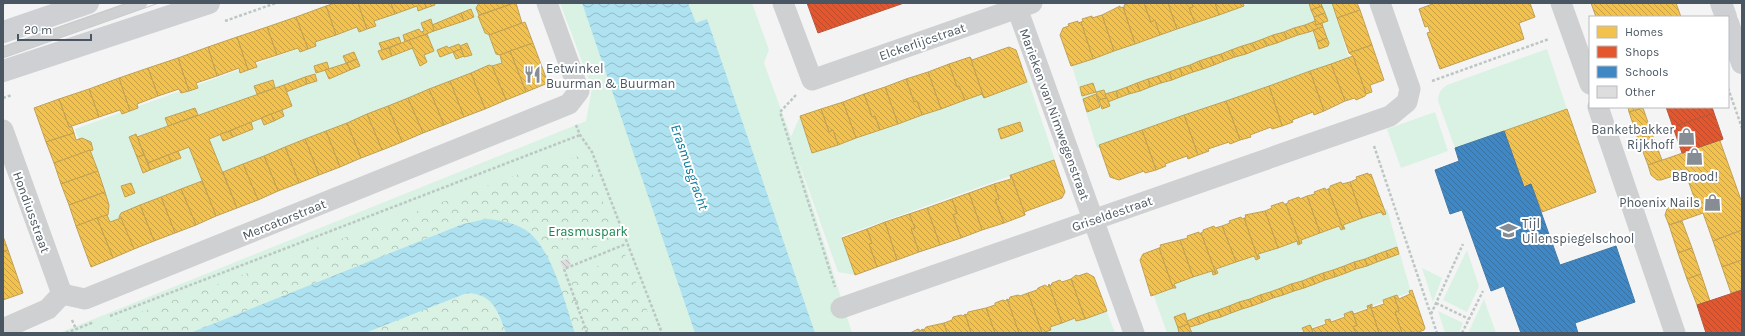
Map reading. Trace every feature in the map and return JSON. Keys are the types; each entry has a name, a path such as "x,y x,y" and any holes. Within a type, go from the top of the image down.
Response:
{"street":[{"path":"3,32 88,3"},
{"path":"3,71 209,3"},
{"path":"547,3 579,91 569,104"},
{"path":"783,3 812,80"},
{"path":"1380,3 1410,89"},
{"path":"1562,3 1589,81"},
{"path":"1721,3 1726,16"},
{"name":"Elckerlijcstraat","path":"812,80 1024,6"},
{"name":"Marieken van Nimwegenstraat","path":"1024,6 1093,219 1134,333"},
{"path":"1729,26 1742,63"},
{"name":"Griseldestraat","path":"841,308 1390,116 1406,102 1410,89"},
{"name":"Mercatorstraat","path":"62,294 85,299 569,104"},
{"path":"1598,108 1675,333"},
{"name":"Hondiusstraat","path":"3,130 62,294"},
{"path":"3,329 48,309 62,294"}],"lane":[{"path":"3,52 142,3"}],"path":[{"path":"1410,89 1571,31"},
{"path":"812,80 780,112 841,308"},
{"path":"1729,91 1742,128"},
{"path":"569,104 580,135 592,152 626,244 662,333"},
{"path":"1375,121 1437,333"},
{"path":"106,318 580,135"},
{"path":"587,333 564,270 626,244"},
{"path":"1431,315 1463,244"},
{"path":"1462,333 1483,291"},
{"path":"1436,303 1469,319"},
{"path":"66,333 98,320"}],"green space":[{"path":"425,3 488,3 512,63 107,225 75,129"},
{"name":"Erasmuspark","path":"560,3 582,3 619,108 727,333 59,333 586,121 592,88"},
{"path":"676,3 752,3 769,50 764,63 791,137 800,116 812,150 1027,77 1055,160 842,236 855,275 838,272 797,157 852,333 791,333"},
{"path":"1251,3 1332,3 1350,62 1097,148 1072,66"},
{"path":"1547,49 1567,109 1455,148 1438,101 1439,93 1447,85"},
{"path":"1435,112 1448,151 1401,168 1387,129"},
{"path":"585,153 617,239 551,264 548,258 502,221 486,219 462,224 190,333 83,333 552,162 569,160"},
{"path":"1387,209 1411,292 1296,333 1167,333 1151,288"},
{"path":"1467,250 1479,286 1467,312 1443,300"},
{"path":"625,254 656,333 575,333 558,283"},
{"path":"1422,268 1442,278 1433,302"},
{"path":"467,292 476,293 489,300 497,311 506,333 365,333"},
{"path":"1484,299 1496,333 1468,333"},
{"path":"1105,307 1115,333 1030,333"},
{"path":"1438,311 1463,323 1459,333 1445,333"}],"water":[{"name":"Erasmusgracht","path":"582,3 688,3 696,23 707,19 815,333 695,333"},
{"path":"486,219 514,224 532,235 541,246 556,275 575,333 506,333 497,311 489,300 476,294 467,293 365,333 190,333 463,224"}],"building: Homes":[{"path":"335,3 358,3 367,29 359,32 357,27 336,35 326,6"},
{"path":"358,3 391,3 395,14 374,21 376,26 367,29"},
{"path":"391,3 425,3 426,8 418,11 417,6 395,14"},
{"path":"425,3 434,3 435,5 426,8"},
{"path":"479,3 514,3 479,15 476,8"},
{"path":"516,3 522,23 490,35 485,33 478,16"},
{"path":"1129,3 1144,3 1151,22 1155,20 1160,35 1135,44 1123,7"},
{"path":"1144,3 1168,3 1177,29 1160,35 1155,20 1151,22"},
{"path":"1168,3 1192,3 1193,7 1189,8 1195,23 1177,29"},
{"path":"1192,3 1215,3 1219,15 1195,23 1189,8 1193,7"},
{"path":"1215,3 1243,3 1244,6 1219,15"},
{"path":"1309,3 1321,3 1322,6 1311,10"},
{"path":"1332,3 1357,3 1360,10 1337,18"},
{"path":"1435,3 1530,3 1535,17 1519,23 1524,39 1440,69 1427,33 1430,32 1428,26 1425,27 1419,9"},
{"path":"1591,3 1676,3 1681,16 1596,16"},
{"path":"326,6 336,35 315,42 316,46 308,49 296,17"},
{"path":"1120,6 1120,8 1123,7 1135,44 1114,51 1102,15"},
{"path":"1322,6 1325,13 1314,17 1311,10"},
{"path":"471,9 474,17 464,21 461,13"},
{"path":"1360,10 1372,45 1349,53 1337,18"},
{"path":"461,13 464,21 434,31 432,25"},
{"path":"1325,13 1328,21 1316,25 1314,17"},
{"path":"1102,15 1114,51 1093,59 1081,22 1083,21 1082,19"},
{"path":"296,17 308,49 300,52 298,48 277,55 267,27"},
{"path":"431,19 434,31 405,42 403,35 419,29 421,32 424,31 421,23"},
{"path":"1078,21 1078,23 1081,22 1093,59 1071,66 1060,35 1063,28 1069,26 1068,24"},
{"path":"1315,21 1316,25 1322,23 1323,27 1309,32 1305,25"},
{"path":"525,22 533,43 500,55 496,54 489,35"},
{"path":"1305,25 1309,32 1298,35 1294,28"},
{"path":"267,27 277,55 255,62 257,67 248,70 237,37"},
{"path":"1323,27 1327,38 1317,42 1313,30"},
{"path":"1294,28 1298,35 1287,39 1284,32"},
{"path":"1284,32 1287,39 1277,43 1273,35"},
{"path":"427,34 434,51 424,55 427,62 420,66 409,40"},
{"path":"1273,35 1277,43 1267,46 1263,39"},
{"path":"237,37 248,70 240,73 239,68 217,76 208,47"},
{"path":"399,37 401,43 382,50 379,43"},
{"path":"1327,38 1329,43 1328,46 1319,49 1317,42"},
{"path":"1263,39 1267,46 1256,50 1252,43"},
{"path":"409,40 413,48 392,56 389,48"},
{"path":"467,43 472,55 464,57 460,46"},
{"path":"533,43 548,83 526,92 510,51"},
{"path":"1252,43 1256,50 1246,54 1242,46"},
{"path":"459,44 461,49 440,57 437,50 447,46 448,48"},
{"path":"1372,45 1384,80 1370,85 1372,92 1366,94 1353,56 1349,53"},
{"path":"1242,46 1246,54 1235,57 1231,50"},
{"path":"208,47 217,76 196,83 198,88 189,91 178,58"},
{"path":"1009,47 1016,50 1027,82 984,98 970,57 972,60"},
{"path":"389,48 392,56 382,60 378,51"},
{"path":"461,49 464,56 456,59 453,52"},
{"path":"1231,50 1235,57 1224,61 1221,54"},
{"path":"510,51 526,92 506,100 492,66 502,63 500,55"},
{"path":"354,52 357,59 346,63 343,56"},
{"path":"1221,54 1224,61 1214,65 1211,57"},
{"path":"1353,56 1366,94 1365,96 1356,100 1355,98 1345,101 1331,64"},
{"path":"970,57 984,98 982,94 965,100 959,86 957,87 949,64"},
{"path":"1211,57 1214,65 1203,69 1199,61"},
{"path":"178,58 189,91 181,93 179,89 158,96 148,68"},
{"path":"357,59 360,66 350,70 347,63"},
{"path":"1199,61 1203,69 1193,72 1190,65"},
{"path":"327,62 329,69 316,73 314,66"},
{"path":"347,63 350,70 329,79 325,70"},
{"path":"949,64 957,87 959,86 965,100 941,109 928,72"},
{"path":"1331,64 1345,101 1324,111 1310,71"},
{"path":"489,65 492,66 506,100 485,109 471,73"},
{"path":"1190,65 1193,72 1182,76 1180,68"},
{"path":"148,68 158,96 137,104 138,108 130,111 119,78"},
{"path":"1180,68 1182,76 1172,80 1169,72"},
{"path":"1310,71 1324,111 1314,115 1313,112 1292,120 1293,122 1282,126 1269,86"},
{"path":"928,72 941,109 922,115 917,101 914,102 906,79"},
{"path":"1169,72 1172,80 1161,83 1158,76"},
{"path":"471,73 485,109 464,117 450,81"},
{"path":"315,74 317,81 307,84 305,77"},
{"path":"1158,76 1161,83 1150,87 1148,79"},
{"path":"305,77 307,84 286,92 284,85"},
{"path":"119,78 130,111 122,114 120,110 99,117 89,89"},
{"path":"906,79 914,102 917,101 922,115 898,124 885,87"},
{"path":"1148,79 1150,87 1140,91 1137,83"},
{"path":"273,80 275,88 257,94 254,86"},
{"path":"450,81 464,117 444,125 429,89"},
{"path":"1093,83 1096,92 1082,96 1080,87"},
{"path":"1137,83 1140,91 1129,94 1127,87"},
{"path":"284,85 292,106 209,139 237,208 216,216 189,147 148,163 137,137"},
{"path":"1269,86 1282,126 1272,129 1271,127 1250,135 1251,137 1240,140 1226,101"},
{"path":"885,87 898,124 880,130 875,116 872,117 864,94"},
{"path":"1127,87 1129,94 1118,98 1116,91"},
{"path":"89,89 99,117 69,127 59,99"},
{"path":"429,89 444,125 423,133 408,98"},
{"path":"1104,90 1107,98 1099,100 1096,92"},
{"path":"1116,91 1118,98 1108,102 1105,94"},
{"path":"864,94 872,117 875,116 880,130 856,138 843,102"},
{"path":"1096,94 1100,107 1087,112 1083,99"},
{"path":"408,98 423,133 402,142 388,106"},
{"path":"1107,98 1110,106 1102,109 1099,100"},
{"path":"59,99 69,127 72,127 74,133 46,142 34,108"},
{"path":"1226,101 1240,140 1208,149 1209,151 1198,155 1184,115"},
{"path":"843,102 856,138 838,145 833,130 829,132 821,109"},
{"path":"388,106 402,142 382,150 367,114"},
{"path":"195,108 198,115 168,126 165,118"},
{"path":"1628,108 1643,108 1629,112"},
{"path":"1643,108 1652,134 1638,139 1629,112"},
{"path":"821,109 829,132 833,130 838,145 812,153 800,116"},
{"path":"1567,109 1596,192 1542,212 1531,184 1524,187 1504,131"},
{"path":"282,110 284,116 274,121 271,114"},
{"path":"271,114 274,121 264,125 261,118"},
{"path":"367,114 382,150 361,158 347,123"},
{"path":"1184,115 1198,155 1188,159 1187,156 1165,164 1166,166 1156,170 1142,130"},
{"path":"251,122 253,129 233,137 230,131"},
{"path":"1020,122 1023,131 1001,139 998,129"},
{"path":"347,123 361,158 340,167 326,131"},
{"path":"1142,130 1156,170 1145,173 1144,171 1119,180 1110,177 1099,145"},
{"path":"230,131 233,137 223,141 220,134"},
{"path":"326,131 340,167 319,175 305,139"},
{"path":"74,133 76,140 82,138 91,142 93,150 54,163 46,142"},
{"path":"136,134 144,155 137,157 129,137"},
{"path":"1652,134 1662,160 1648,165 1638,139"},
{"path":"305,139 319,175 299,183 285,147"},
{"path":"1723,139 1720,141 1742,200 1742,230 1713,241 1703,213 1669,225 1665,215 1667,209 1672,205 1694,197 1685,172 1657,180 1651,175 1648,165"},
{"path":"285,147 299,183 278,191 264,156"},
{"path":"90,150 98,171 61,184 54,163"},
{"path":"178,151 181,158 171,162 168,155"},
{"path":"144,155 150,170 143,173 137,157"},
{"path":"168,155 171,162 150,170 148,163"},
{"path":"264,156 278,191 258,200 243,164"},
{"path":"1054,160 1065,192 1062,198 1024,212 1025,215 1011,175"},
{"path":"243,164 258,200 237,208 223,172"},
{"path":"98,171 105,192 69,205 61,184"},
{"path":"1368,173 1368,175 1371,174 1386,214 1383,215 1381,212 1362,218 1350,182 1357,179 1356,177"},
{"path":"1010,175 1025,215 1004,223 995,200 999,199 994,184 1011,179"},
{"path":"202,181 216,216 196,225 181,189"},
{"path":"1341,182 1342,184 1350,182 1362,218 1343,225 1345,229 1343,229 1328,189 1330,186"},
{"path":"131,183 135,193 125,197 121,186"},
{"path":"994,184 999,199 995,200 1004,223 982,230 969,193"},
{"path":"1325,188 1326,190 1328,189 1343,229 1341,230 1339,226 1320,233 1307,196 1315,194 1314,192"},
{"path":"181,189 196,225 175,233 161,197"},
{"path":"105,192 109,205 108,215 76,226 69,205"},
{"path":"969,193 982,230 961,238 953,215 957,213 952,199"},
{"path":"1307,196 1320,233 1301,240 1302,243 1300,244 1286,204 1288,201"},
{"path":"161,197 175,233 154,241 140,205"},
{"path":"952,199 957,213 953,215 961,238 940,245 927,208"},
{"path":"1283,202 1286,204 1300,244 1298,245 1297,241 1278,248 1265,211 1272,208 1271,206"},
{"path":"140,205 154,241 134,249 119,217 121,213"},
{"path":"927,208 940,245 919,252 911,229 915,228 909,214"},
{"path":"1265,211 1278,248 1258,254 1260,258 1258,259 1244,218 1246,218 1245,215"},
{"path":"909,214 915,228 911,229 919,252 897,260 885,222"},
{"path":"107,215 110,222 121,218 134,249 113,258 97,218"},
{"path":"1241,217 1242,219 1244,218 1258,259 1256,260 1254,256 1236,262 1222,226 1230,223 1229,221"},
{"path":"97,218 113,258 91,267 76,226"},
{"path":"1682,221 1692,248 1678,253 1669,225"},
{"path":"885,222 897,260 877,267 869,244 872,243 867,229"},
{"path":"1214,226 1215,228 1222,226 1236,262 1216,269 1218,273 1216,274 1201,233 1203,230"},
{"path":"867,229 872,243 869,244 877,267 855,275 842,238"},
{"path":"1742,230 1742,260 1722,267 1713,241"},
{"path":"1199,232 1199,234 1201,233 1216,274 1213,275 1212,271 1193,277 1180,240 1188,238 1187,236"},
{"path":"3,236 8,250 3,252"},
{"path":"1180,240 1193,277 1174,284 1176,288 1173,288 1159,248 1161,247 1160,245"},
{"path":"1397,247 1399,254 1388,258 1386,251"},
{"path":"1159,248 1173,288 1151,296 1140,260 1143,254"},
{"path":"1692,248 1701,274 1687,279 1678,253"},
{"path":"8,250 23,293 3,300 3,252"},
{"path":"1386,251 1388,258 1377,262 1375,255"},
{"path":"1375,255 1377,262 1367,266 1365,259"},
{"path":"1365,259 1367,266 1356,269 1354,262"},
{"path":"1742,260 1742,290 1731,293 1722,267"},
{"path":"1354,262 1356,269 1346,273 1344,266"},
{"path":"1344,266 1346,273 1335,277 1333,270"},
{"path":"1333,270 1335,277 1325,280 1323,273"},
{"path":"1087,273 1094,277 1107,311 1085,319 1071,279 1076,275 1078,276"},
{"path":"1323,273 1325,280 1315,284 1312,277"},
{"path":"1701,274 1710,301 1697,305 1687,279"},
{"path":"1312,277 1315,284 1304,288 1302,281"},
{"path":"1071,279 1085,319 1076,321 1075,318 1062,323 1049,284 1051,286 1052,283 1060,280 1062,282"},
{"path":"1302,281 1304,288 1294,291 1291,284"},
{"path":"1049,284 1062,323 1050,327 1051,330 1042,333 1028,293 1045,285 1048,287"},
{"path":"1291,284 1294,291 1283,295 1281,288"},
{"path":"1281,288 1283,295 1273,298 1270,292"},
{"path":"1412,290 1425,328 1424,330 1416,333 1402,333 1395,312 1399,311 1394,296 1397,295 1399,299 1410,294 1409,291"},
{"path":"1270,292 1273,298 1263,302 1260,295"},
{"path":"1028,293 1042,333 1019,333 1007,299 1009,300 1010,297"},
{"path":"1260,295 1263,302 1252,306 1250,299"},
{"path":"1394,296 1399,311 1395,312 1402,333 1379,333 1370,305 1372,304 1372,308 1384,304 1383,300"},
{"path":"1007,299 1019,333 995,333 986,308 1003,300 1006,301"},
{"path":"1250,299 1252,306 1242,309 1239,302"},
{"path":"1239,302 1242,309 1231,313 1229,306"},
{"path":"1370,305 1379,333 1356,333 1353,327 1357,325 1352,311 1354,314 1368,309 1367,306"},
{"path":"1229,306 1231,313 1221,317 1218,310"},
{"path":"986,308 995,333 971,333 965,314 967,315 968,312"},
{"path":"1218,310 1221,317 1210,320 1208,313"},
{"path":"1352,311 1357,325 1353,327 1356,333 1313,333 1310,325 1312,329 1326,324 1325,320 1330,319 1331,322 1345,317 1344,314"},
{"path":"1185,313 1188,324 1178,328 1174,317"},
{"path":"1208,313 1210,320 1200,324 1197,317"},
{"path":"965,314 971,333 947,333 944,323 952,320 953,317 963,316"},
{"path":"1197,317 1200,324 1190,327 1187,321"},
{"path":"944,323 947,333 924,333 922,329 924,330 926,327"},
{"path":"1188,324 1192,333 1179,333 1178,328"},
{"path":"1310,325 1313,333 1300,333 1304,332 1302,328"},
{"path":"918,329 921,331 922,329 924,333 910,333"}],"building: Shops":[{"path":"807,3 904,3 818,33"},
{"path":"1666,108 1712,108 1714,113 1673,127"},
{"path":"1714,113 1723,139 1682,153 1673,127"},
{"path":"1742,290 1742,333 1706,333 1697,305"}],"building: Schools":[{"name":"Tijl Uilenspiegelschool","path":"1504,131 1524,187 1531,184 1560,265 1616,246 1635,302 1575,323 1578,333 1521,333 1504,286 1491,291 1462,210 1450,214 1435,170 1459,161 1455,148"}],"building: Other":[{"path":"569,258 571,266 563,269 560,261"}],"tram line":[{"path":"3,47 128,3"},
{"path":"3,58 159,3"}],"place":[{"name":"Eetwinkel Buurman & Buurman","path":"533,75"},
{"name":"Banketbakker Rijkhoff","path":"1687,136"},
{"name":"BBrood!","path":"1695,157"},
{"name":"Phoenix Nails","path":"1713,202"},
{"name":"Tijl Uilenspiegelschool","path":"1509,230"}]}
